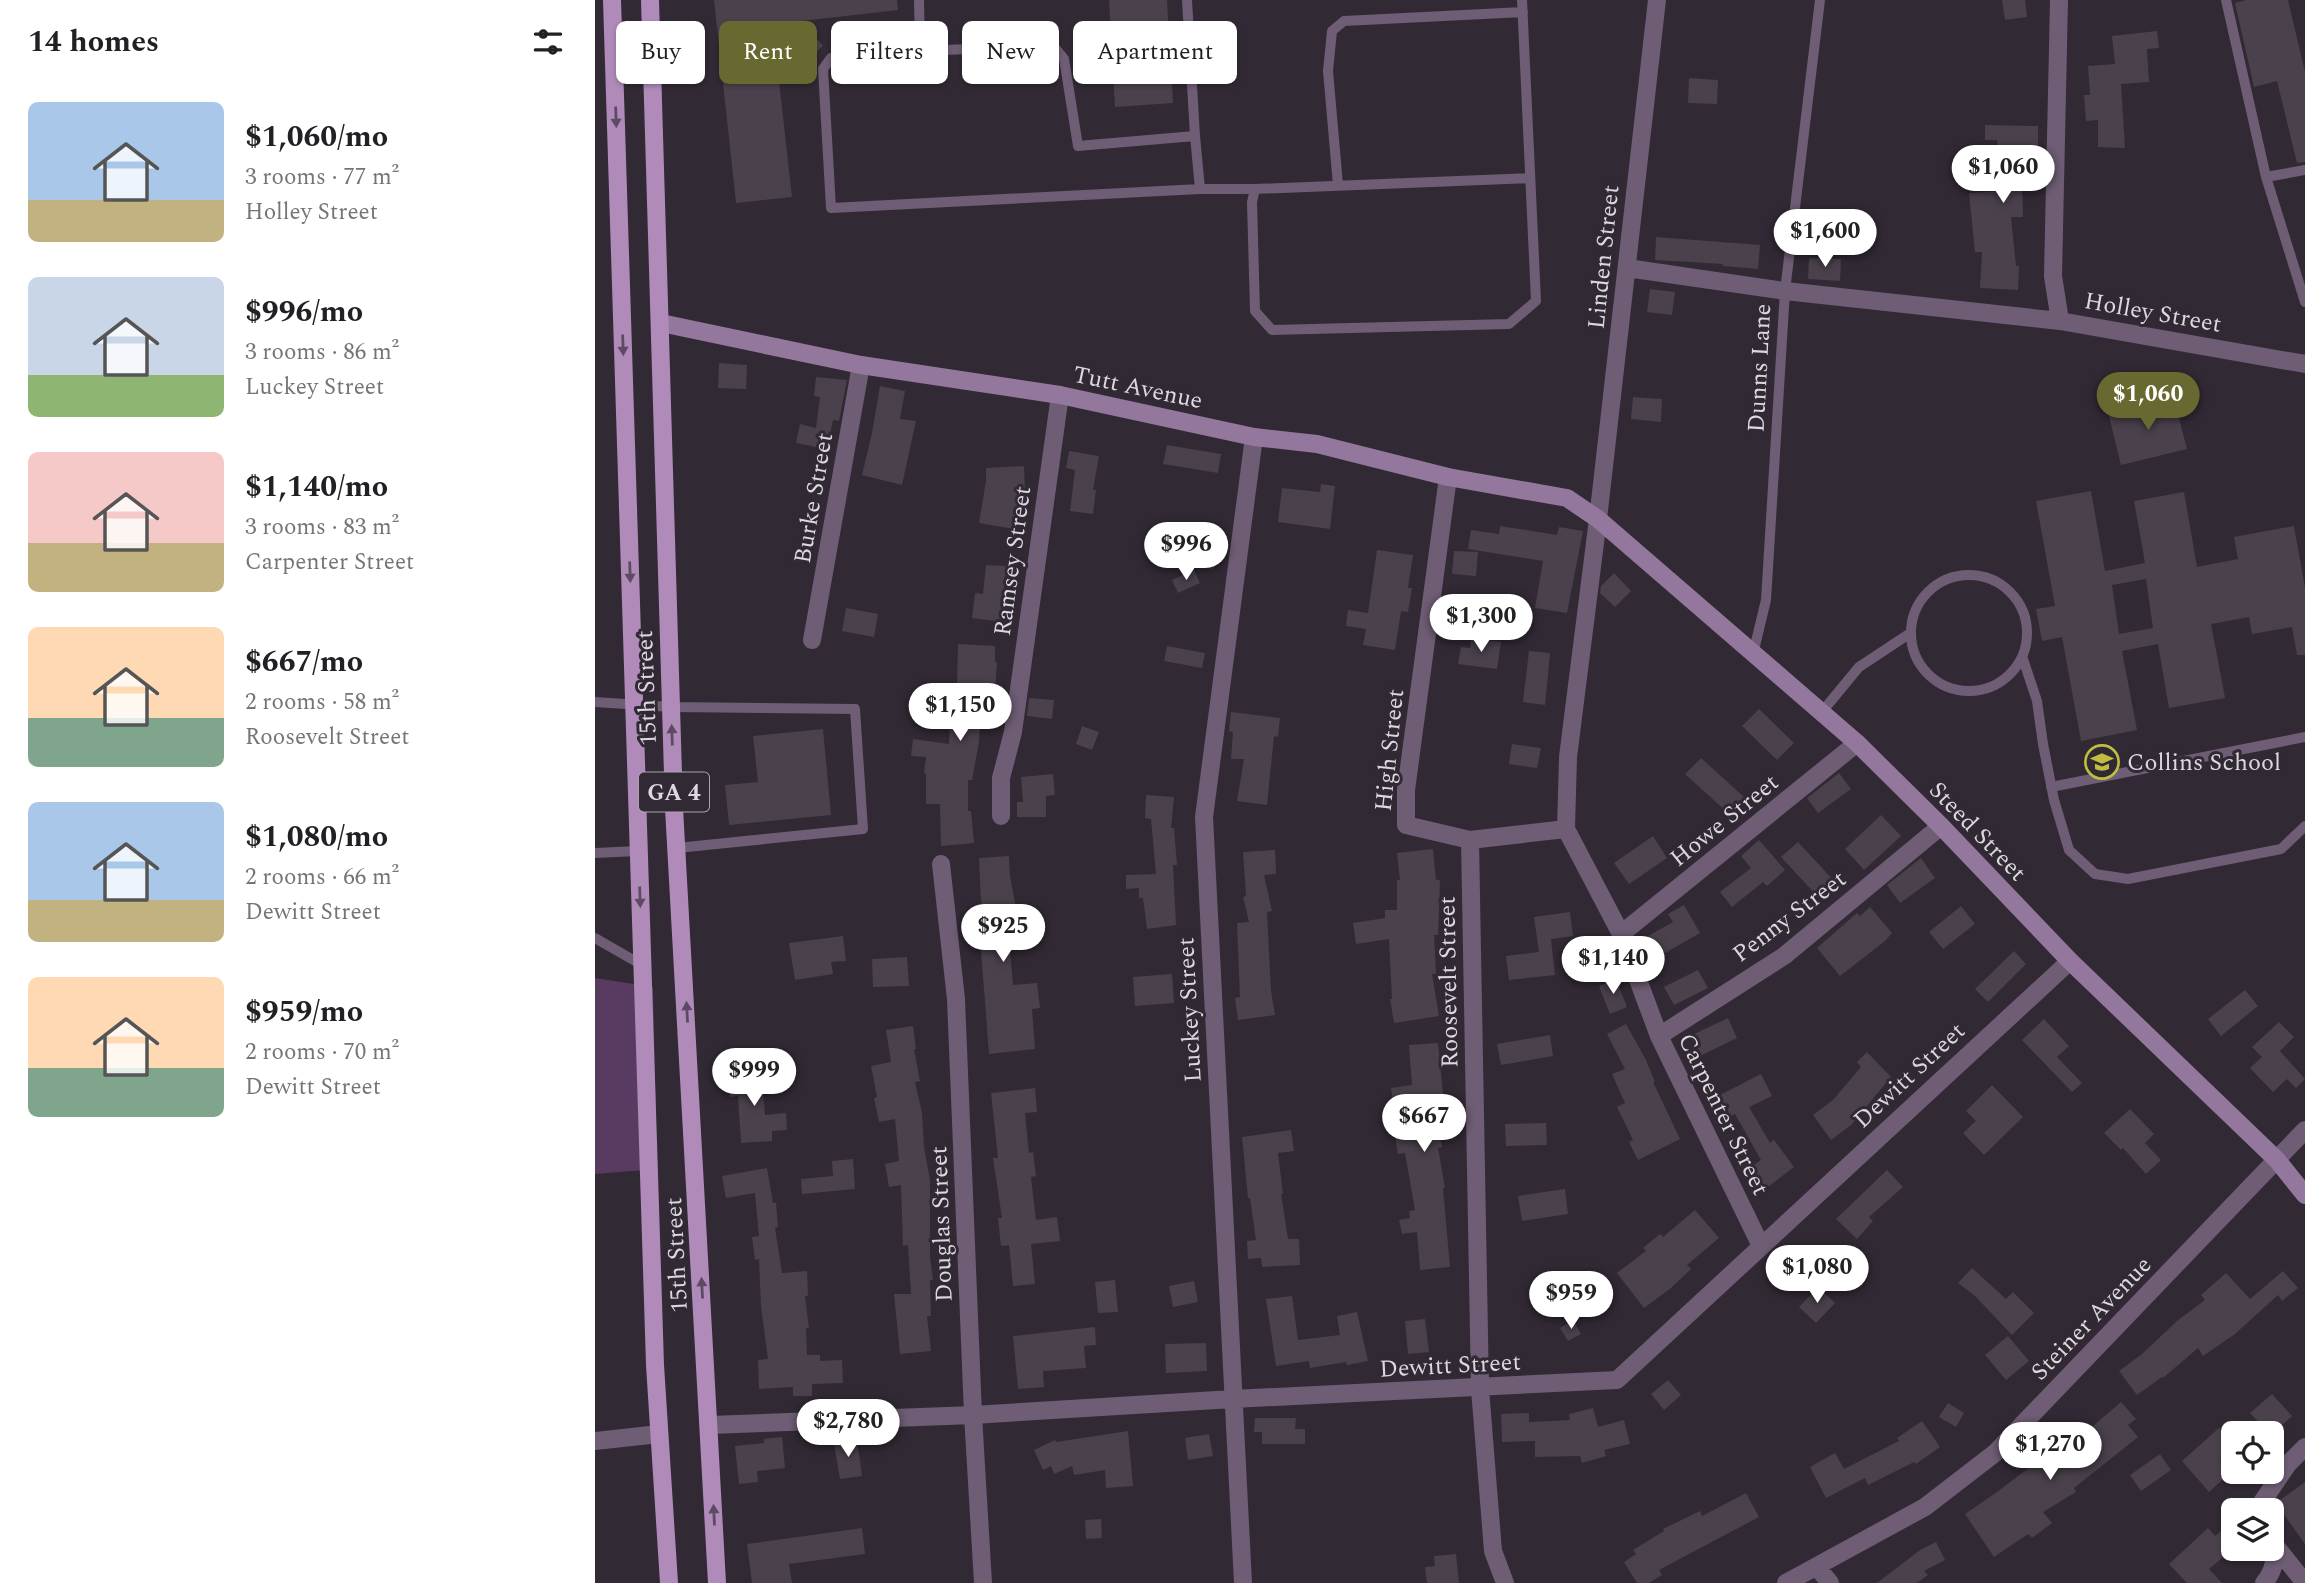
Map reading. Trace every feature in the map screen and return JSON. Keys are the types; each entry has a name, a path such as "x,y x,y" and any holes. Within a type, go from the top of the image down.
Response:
{"main road":[{"name":"15th Street","path":"612,0 655,1365 669,1583"},
{"name":"15th Street","path":"650,0 671,707 717,1583"}],"street":[{"name":"Linden Street","path":"1598,519 1657,0"},
{"name":"Holley Street","path":"2059,0 2053,276 2060,321 2305,364"},
{"path":"1627,268 1785,291 2060,321"},
{"name":"Tutt Avenue","path":"661,323 861,365 1060,396 1254,437 1317,444 1448,477 1567,498 1598,519"},
{"name":"Burke Street","path":"813,640 861,365"},
{"name":"Ramsey Street","path":"1001,816 1001,778 1013,732 1060,396"},
{"name":"Luckey Street","path":"1243,1583 1204,817 1254,437"},
{"name":"High Street","path":"1448,477 1406,790 1406,825 1471,840 1566,829"},
{"name":"Steed Street","path":"1598,519 1857,743 2070,961 2277,1160 2305,1195"},
{"name":"Carpenter Street","path":"1598,519 1568,757 1566,829 1621,934 1659,1036 1761,1245"},
{"name":"Howe Street","path":"1621,934 1857,743"},
{"name":"Penny Street","path":"1659,1036 1784,956 1941,826"},
{"name":"Roosevelt Street","path":"1471,840 1480,1389 1493,1551 1505,1583"},
{"name":"Douglas Street","path":"941,864 956,999 973,1415 983,1583"},
{"name":"Dewitt Street","path":"710,1425 973,1415 1617,1380 2070,961"},
{"name":"Steiner Avenue","path":"1786,1583 1925,1507 1995,1453 2305,1129"},
{"path":"595,1441 659,1434"},
{"path":"2265,1498 2288,1464 2305,1447"},
{"path":"2284,1554 2305,1583"},
{"path":"2264,1583 2272,1574 2273,1561"},
{"path":"1817,1567 1830,1583"}],"lane":[{"path":"919,0 920,21"},
{"path":"1187,0 1200,189"},
{"path":"1255,189 1252,202 1255,311 1272,330 1509,324 1536,301 1523,0"},
{"name":"Dunns Lane","path":"1753,654 1766,600 1785,291 1820,0"},
{"path":"2225,0 2266,177 2305,302"},
{"path":"1338,185 1328,71 1332,31 1344,21 1523,12"},
{"path":"948,50 1041,46 1055,48 1064,59 1077,146 1195,136"},
{"path":"831,58 823,69 831,208 1200,189 1530,178"},
{"path":"2266,177 2305,170"},
{"path":"2023,659 1999,685 1969,693 1938,685 1916,661 1909,634 1915,608 1941,580 1961,574 1989,577 2006,586 2025,612 2023,659 2037,701 2052,787 2069,850 2095,874 2128,879 2281,849 2305,826"},
{"path":"1821,713 1859,667 1909,634"},
{"path":"595,702 671,707 855,709 863,829 677,848"},
{"path":"2052,787 2305,737"},
{"path":"595,853 638,850"},
{"path":"595,938 635,961 642,962"}],"shaded area":[{"path":"595,978 653,987 657,1169 595,1174"}],"building":[{"path":"714,0 897,0 898,10 801,21 719,21 719,46"},
{"path":"1109,0 1167,0 1168,21 1110,21"},
{"path":"2002,0 2025,0 2027,17 2005,20"},
{"path":"2246,0 2288,0 2305,72 2305,162 2297,163 2277,81 2254,87 2235,3"},
{"path":"2157,31 2159,48 2147,49 2149,82 2121,84 2125,148 2098,147 2098,120 2086,121 2084,95 2090,95 2088,66 2115,64 2112,36"},
{"path":"817,39 823,46 817,51"},
{"path":"1689,78 1718,80 1717,104 1688,103"},
{"path":"723,84 779,84 792,197 736,203"},
{"path":"1114,84 1172,84 1173,103 1115,107"},
{"path":"1985,125 2038,126 2038,152 2033,152 2036,179 2022,181 2023,217 2011,217 2016,266 2019,266 2018,290 1980,288 1982,252 1975,252 1969,193 2003,191 1997,140 1985,140"},
{"path":"1656,237 1760,245 1758,269 1655,260"},
{"path":"1809,258 1841,259 1840,281 1808,279"},
{"path":"1650,289 1675,292 1672,315 1647,312"},
{"path":"719,363 747,365 746,389 718,388"},
{"path":"816,377 847,380 839,421 833,420 827,449 796,443 800,424 816,428 820,397 814,396"},
{"path":"880,386 905,391 900,419 916,421 902,485 862,475"},
{"path":"1633,397 1662,399 1661,422 1631,419"},
{"path":"2174,399 2187,449 2121,465 2109,416"},
{"path":"1167,445 1221,454 1218,473 1163,464"},
{"path":"1069,451 1099,456 1093,490 1096,490 1093,514 1070,511 1075,470 1066,468"},
{"path":"1024,466 1025,489 1020,490 1014,529 979,523 986,468"},
{"path":"1321,484 1335,486 1330,529 1278,522 1282,488 1320,492"},
{"path":"2091,491 2105,571 2145,563 2134,501 2184,492 2197,567 2238,559 2234,537 2294,526 2305,588 2305,655 2297,655 2292,627 2252,634 2249,617 2211,624 2225,698 2169,708 2158,644 2122,651 2137,730 2081,741 2062,637 2042,641 2036,609 2055,606 2036,501","holes":["2146,579 2153,628 2119,634 2112,585"]},
{"path":"1500,526 1557,535 1559,527 1583,531 1567,613 1535,608 1543,561 1468,549 1471,530 1499,534"},
{"path":"1169,540 1218,551 1213,569 1165,558"},
{"path":"1377,550 1413,555 1408,612 1401,611 1395,650 1363,645 1366,629 1346,626 1348,610 1368,613"},
{"path":"1454,551 1478,552 1476,576 1452,574"},
{"path":"986,565 1006,566 1003,596 1007,597 1004,622 972,618 975,593 983,594"},
{"path":"1194,570 1200,583 1178,593 1172,580"},
{"path":"1614,573 1631,591 1615,607 1600,593 1601,586"},
{"path":"846,608 878,614 874,637 842,631"},
{"path":"1471,638 1501,642 1497,669 1458,664 1461,647 1470,648"},
{"path":"958,644 995,646 997,662 994,709 981,708 979,742 972,780 968,780 968,811 971,811 974,843 941,846 940,804 926,804 926,757 911,756 913,739 949,744 951,706 946,706 948,683 957,684"},
{"path":"1167,646 1205,653 1202,668 1164,661"},
{"path":"1529,651 1550,653 1545,705 1523,702"},
{"path":"1029,698 1054,700 1052,719 1027,716"},
{"path":"1759,709 1794,743 1777,760 1742,726"},
{"path":"1231,712 1280,718 1278,737 1274,736 1267,805 1237,801 1244,759 1231,759"},
{"path":"1082,726 1099,732 1092,750 1076,744"},
{"path":"823,729 831,815 729,825 725,785 758,782 753,736"},
{"path":"1512,744 1541,748 1537,768 1509,764"},
{"path":"1701,758 1744,797 1729,814 1685,774"},
{"path":"1839,773 1851,789 1818,813 1807,798"},
{"path":"1053,774 1055,795 1046,796 1046,817 1017,817 1017,802 1023,802 1021,777"},
{"path":"1146,795 1174,797 1171,828 1174,828 1177,865 1173,865 1176,925 1147,929 1139,888 1126,889 1126,875 1156,874 1151,819 1145,818"},
{"path":"1881,815 1901,836 1864,870 1845,849"},
{"path":"1653,836 1667,858 1629,884 1614,863"},
{"path":"1759,840 1785,870 1767,886 1763,882 1732,907 1720,892 1751,868 1741,856"},
{"path":"1798,842 1837,884 1820,899 1781,857"},
{"path":"1433,849 1436,880 1440,880 1438,935 1434,935 1436,974 1432,974 1439,1016 1394,1023 1390,999 1389,939 1356,944 1353,923 1385,918 1385,910 1397,910 1397,880 1400,880 1397,853"},
{"path":"1275,850 1276,874 1264,875 1272,911 1267,912 1271,991 1275,1015 1238,1020 1235,998 1240,997 1237,923 1249,922 1243,897 1246,896 1243,852"},
{"path":"1009,856 1018,948 1010,949 1013,985 1037,983 1040,1008 1032,1009 1035,1049 989,1054 979,924 986,923 981,900 979,858"},
{"path":"1921,858 1935,878 1900,903 1887,885"},
{"path":"1684,905 1700,933 1651,961 1639,941 1673,922 1668,914"},
{"path":"1961,906 1975,924 1943,949 1929,932"},
{"path":"1870,907 1892,933 1840,976 1817,948 1857,913 1860,916"},
{"path":"1570,912 1573,936 1551,939 1555,975 1509,980 1506,956 1539,952 1534,917"},
{"path":"843,936 846,961 831,962 833,974 795,980 789,943"},
{"path":"2014,951 2026,964 1988,1002 1975,989"},
{"path":"907,957 909,986 873,987 872,959"},
{"path":"1698,970 1708,988 1674,1005 1664,987"},
{"path":"1172,974 1174,1003 1135,1006 1133,977"},
{"path":"1616,979 1627,1007 1610,1014 1599,986"},
{"path":"2245,990 2258,1006 2221,1036 2208,1019"},
{"path":"1728,1018 1737,1038 1700,1056 1690,1036"},
{"path":"2044,1019 2069,1046 2057,1057 2082,1083 2072,1092 2022,1040"},
{"path":"2279,1022 2294,1037 2280,1051 2305,1079 2296,1088 2287,1079 2273,1092 2250,1068 2262,1057 2252,1047"},
{"path":"1626,1024 1646,1060 1653,1082 1680,1139 1638,1160 1629,1142 1633,1140 1617,1107 1625,1103 1612,1074 1625,1069 1607,1034"},
{"path":"913,1026 920,1081 915,1082 922,1113 930,1180 930,1257 933,1280 930,1280 931,1316 927,1316 931,1351 900,1354 894,1294 911,1294 908,1245 903,1246 901,1185 889,1187 885,1164 899,1161 895,1119 879,1122 871,1066 891,1062 886,1030"},
{"path":"1550,1035 1553,1056 1501,1065 1497,1044"},
{"path":"1438,1043 1444,1104 1436,1105 1442,1147 1438,1148 1445,1188 1450,1267 1420,1270 1417,1232 1402,1234 1399,1220 1410,1218 1409,1211 1415,1210 1405,1153 1398,1154 1394,1131 1398,1131 1391,1088 1412,1085 1409,1045"},
{"path":"1867,1052 1891,1077 1851,1125 1831,1140 1813,1115 1833,1100 1861,1067 1857,1062"},
{"path":"761,1070 765,1115 786,1113 787,1130 772,1131 772,1141 741,1143 738,1096 730,1097 727,1073"},
{"path":"1761,1074 1772,1096 1749,1107 1770,1143 1774,1140 1794,1167 1764,1190 1748,1169 1761,1160 1735,1114 1728,1118 1718,1096"},
{"path":"1992,1085 2023,1117 1984,1155 1963,1133 1976,1121 1966,1111"},
{"path":"1035,1088 1037,1112 1025,1113 1029,1153 1033,1152 1036,1176 1031,1177 1036,1220 1057,1217 1060,1241 1031,1244 1035,1284 1013,1286 1009,1245 1001,1246 998,1218 1002,1218 993,1158 998,1158 991,1093"},
{"path":"2130,1109 2154,1134 2145,1143 2161,1160 2146,1174 2123,1148 2121,1150 2104,1133"},
{"path":"1546,1123 1547,1145 1506,1146 1505,1124"},
{"path":"1291,1130 1294,1151 1278,1153 1288,1239 1299,1239 1300,1265 1262,1267 1261,1258 1248,1259 1247,1241 1256,1240 1248,1198 1242,1137"},
{"path":"853,1159 855,1189 802,1194 801,1179 833,1176 832,1161"},
{"path":"767,1168 773,1203 776,1203 778,1227 775,1228 782,1273 807,1271 807,1355 820,1355 820,1361 842,1360 843,1383 812,1384 812,1396 793,1396 793,1387 759,1389 758,1360 768,1359 761,1307 759,1259 755,1260 752,1237 759,1236 755,1193 726,1198 722,1176"},
{"path":"1887,1170 1903,1187 1869,1217 1873,1221 1857,1239 1836,1219"},
{"path":"1565,1189 1568,1214 1522,1221 1518,1196"},
{"path":"1695,1210 1719,1238 1687,1265 1691,1269 1671,1288 1644,1308 1617,1273 1646,1251 1643,1248 1660,1234 1663,1237"},
{"path":"1972,1268 2006,1299 2013,1292 2034,1313 2012,1335 1975,1296 1958,1283"},
{"path":"2283,1271 2298,1288 2282,1301 2278,1295 2235,1334 2203,1356 2198,1348 2163,1378 2137,1395 2119,1371 2205,1300 2201,1295 2226,1273 2250,1299"},
{"path":"1115,1280 1118,1312 1098,1313 1095,1282"},
{"path":"1194,1281 1198,1302 1173,1307 1169,1286"},
{"path":"1818,1287 1835,1303 1816,1323 1799,1307"},
{"path":"1292,1296 1298,1340 1340,1335 1337,1316 1357,1312 1368,1361 1310,1368 1309,1361 1276,1366 1266,1299"},
{"path":"1425,1319 1429,1352 1408,1354 1405,1321"},
{"path":"1573,1320 1581,1334 1568,1341 1560,1328"},
{"path":"1095,1327 1096,1345 1084,1346 1086,1368 1043,1371 1044,1387 1018,1389 1013,1336"},
{"path":"2008,1336 2029,1361 2006,1380 1985,1355"},
{"path":"1206,1343 1207,1371 1166,1373 1165,1344"},
{"path":"1668,1380 1681,1395 1664,1410 1651,1394"},
{"path":"2272,1394 2292,1416 2284,1423 2284,1421 2258,1421 2250,1413"},
{"path":"2121,1402 2136,1419 2128,1425 2138,1437 2074,1488 2076,1492 2043,1512 2052,1523 2032,1538 2028,1534 1994,1557 1965,1514 2030,1467 2028,1464 2084,1430 2086,1432"},
{"path":"1948,1403 1964,1413 1956,1427 1939,1417"},
{"path":"1593,1408 1598,1427 1624,1420 1630,1444 1604,1450 1606,1456 1582,1463 1580,1456 1535,1457 1535,1441 1502,1442 1501,1414 1529,1413 1529,1422 1570,1420 1569,1414"},
{"path":"1255,1418 1296,1418 1295,1429 1305,1429 1305,1444 1262,1444 1262,1432 1254,1432"},
{"path":"1922,1421 1940,1447 1916,1464 1914,1462 1868,1485 1865,1478 1826,1498 1810,1467 1835,1453 1844,1469 1899,1441 1897,1438"},
{"path":"2219,1428 2221,1430 2221,1481 2209,1492 2182,1461"},
{"path":"1128,1431 1133,1486 1106,1488 1105,1470 1074,1475 1072,1466 1054,1474 1051,1466 1043,1470 1034,1450 1055,1440 1056,1442"},
{"path":"1209,1434 1213,1456 1188,1460 1185,1438"},
{"path":"782,1437 785,1468 757,1471 758,1482 739,1484 735,1446 764,1443 764,1439"},
{"path":"857,1440 862,1476 840,1479 834,1443"},
{"path":"2160,1454 2171,1470 2141,1491 2130,1475"},
{"path":"2305,1482 2305,1544 2284,1514 2283,1498"},
{"path":"1746,1493 1759,1517 1659,1570 1662,1575 1649,1583 1637,1583 1624,1562 1636,1554 1633,1550 1664,1531 1663,1529 1700,1511 1702,1516"},
{"path":"1101,1519 1102,1538 1086,1539 1085,1520"},
{"path":"862,1528 865,1554 789,1564 792,1583 752,1583 747,1544"},
{"path":"2208,1528 2215,1536 2221,1531 2221,1559 2209,1569 2222,1583 2187,1583 2169,1564"},
{"path":"1936,1542 1945,1560 1924,1571 1928,1575 1917,1583 1877,1583 1920,1550"},
{"path":"1456,1554 1459,1583 1427,1583 1425,1567 1435,1566 1434,1556"}],"place":[{"name":"Collins School","path":"2102,762"}]}
